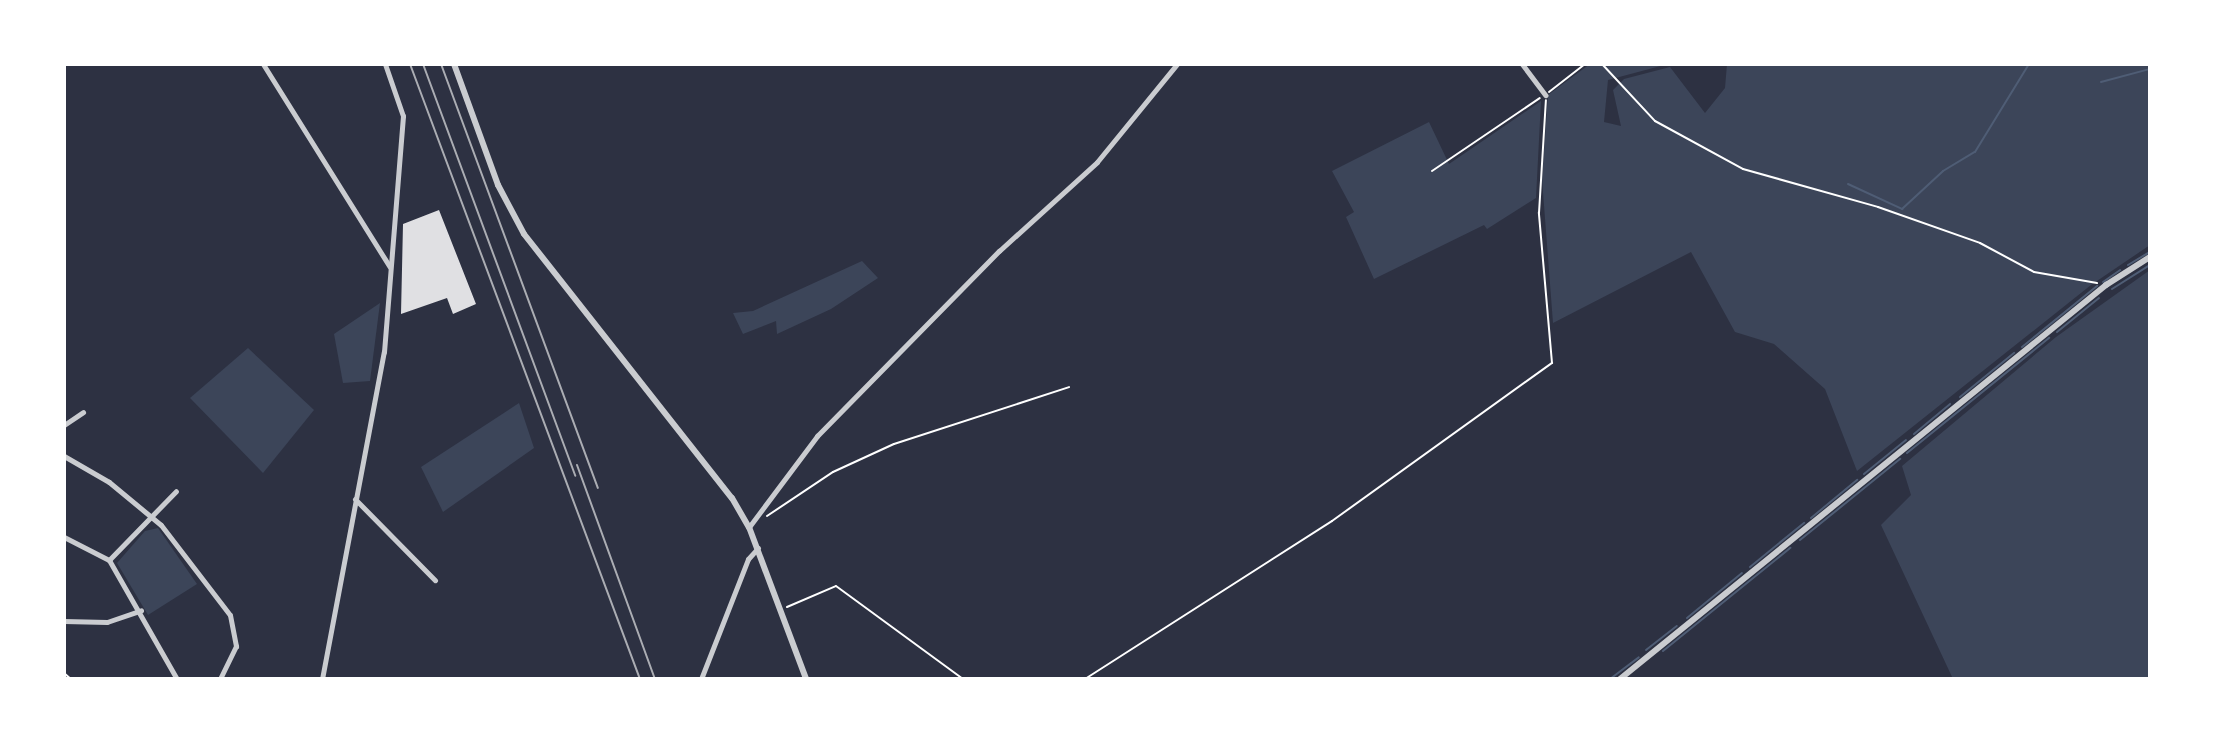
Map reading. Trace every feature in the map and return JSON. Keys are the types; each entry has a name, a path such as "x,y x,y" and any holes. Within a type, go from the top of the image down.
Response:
{"street":[{"path":"263,64 391,269"},
{"path":"322,679 384,352 403,116 385,64"},
{"path":"454,64 498,185 524,234 732,498 749,527 806,679"},
{"path":"749,527 826,427 999,251 1097,162 1177,64"},
{"path":"1522,64 1545,95"},
{"path":"1620,679 2106,285 2150,257"},
{"path":"64,425 83,412"},
{"path":"64,456 109,482 171,536 236,629 233,657 220,679"},
{"path":"109,560 176,491"},
{"path":"355,499 435,580"},
{"path":"64,537 109,560 141,610 177,679"},
{"path":"701,679 748,559 759,547"},
{"path":"64,621 107,622 141,610"}],"path":[{"path":"1432,171 1545,95 1585,64"},
{"path":"1602,64 1655,121 1743,169 1965,238 2034,272 2106,285"},
{"path":"1085,679 1332,521 1554,361 1539,213 1545,95"},
{"path":"756,521 833,472 894,444 1069,387"},
{"path":"782,609 836,586 963,679"},
{"path":"64,673 71,679"}],"shaded area":[{"path":"1590,64 1668,64 1608,80 1604,122 1621,126 1613,90 1624,79 1670,67 1705,113 1725,88 1727,64 2150,64 2150,245 2091,285 1857,471 1825,389 1774,344 1735,332 1691,252 1553,323 1542,179 1548,95"},
{"path":"1541,101 1536,198 1487,229 1484,225 1374,279 1346,217 1354,212 1332,171 1429,122 1449,164"},
{"path":"862,261 878,278 831,309 777,334 776,321 743,334 733,313 753,311"},
{"path":"2150,270 2150,679 1953,679 1881,525 1911,495 1902,466 2056,337"},
{"path":"380,303 370,381 343,383 334,334"},
{"path":"248,348 314,410 263,473 190,398"},
{"path":"519,403 534,448 443,512 421,467"},
{"path":"158,528 197,584 148,615 117,563 145,531"}],"building":[{"path":"439,210 476,304 453,314 447,298 401,314 403,224"}],"waterway":[{"path":"1848,184 1902,209 1943,171 1975,152 2029,64"},
{"path":"2101,82 2150,69"},
{"path":"2128,265 2150,252"},
{"path":"2112,289 2150,265"},
{"path":"2103,282 2120,270"},
{"path":"2022,347 2097,286"},
{"path":"2057,332 2099,298"},
{"path":"1907,453 2049,338"},
{"path":"1960,397 2014,353"},
{"path":"1914,434 1950,404"},
{"path":"1864,474 1906,440"},
{"path":"1800,540 1900,459"},
{"path":"1811,518 1857,480"},
{"path":"1750,567 1804,523"},
{"path":"1663,651 1790,548"},
{"path":"1687,618 1742,573"},
{"path":"1646,650 1677,626"},
{"path":"1610,679 1639,657"}],"railway":[{"path":"410,64 640,679"},
{"path":"423,64 575,476"},
{"path":"441,64 598,488"},
{"path":"577,465 655,679"}]}
